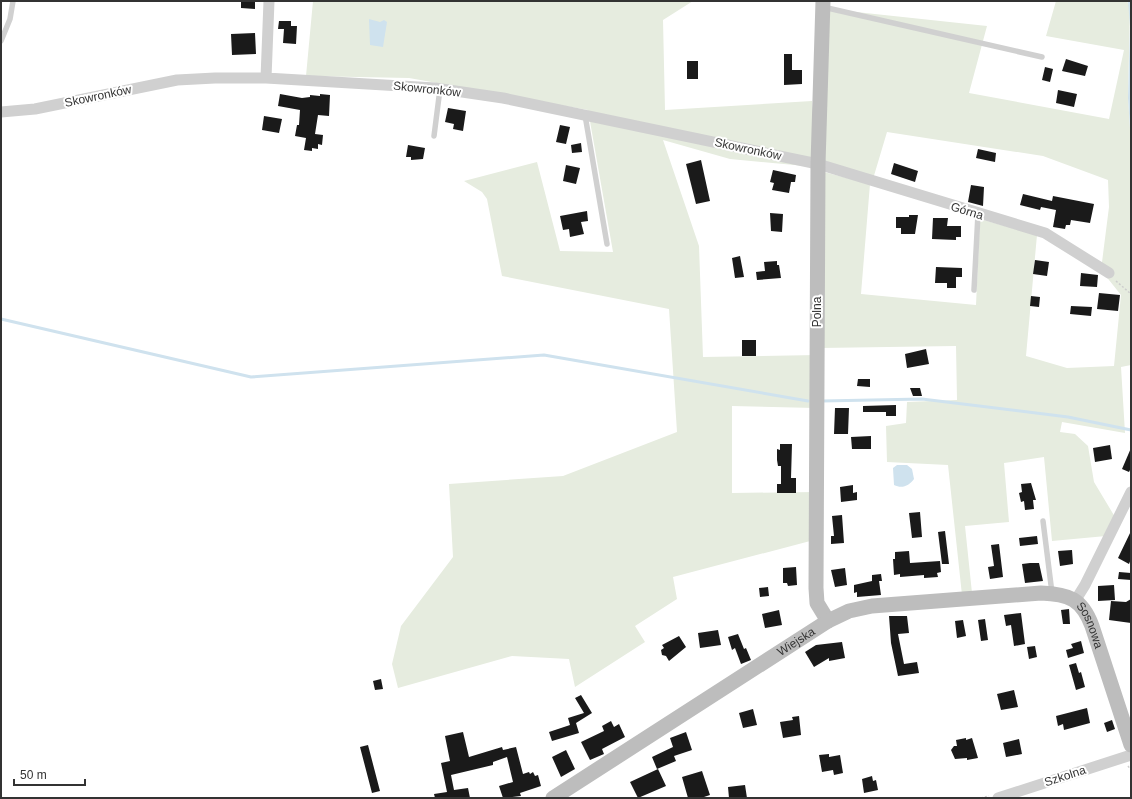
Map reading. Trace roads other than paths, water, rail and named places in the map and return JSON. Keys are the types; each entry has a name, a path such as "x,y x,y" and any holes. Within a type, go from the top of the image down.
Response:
{"street":[{"path":"266,78 269,1"},
{"name":"Polna","path":"822,4 818,164 816,588 817,603 828,621"},
{"name":"Skowronków","path":"1,112 35,109 177,80 215,78 266,78 440,89 503,98 818,164"},
{"name":"Górna","path":"818,164 978,214 1045,233 1109,273"},
{"name":"Sosnowa","path":"1131,492 1085,586 1076,601 1087,612 1131,745"},
{"name":"Wiejska","path":"552,798 828,621 849,611 872,606 1052,593 1066,596 1076,601"},
{"name":"Szkolna","path":"998,798 1131,755"}],"lane":[{"path":"1,41 10,19 13,1"},
{"path":"822,4 1042,57"},
{"path":"434,136 440,89"},
{"path":"585,115 607,244"},
{"path":"974,290 978,214"},
{"path":"1043,521 1052,593"}],"water":[{"path":"1128,1 1131,1 1131,143 1128,98 1130,26"},
{"path":"369,19 380,22 384,20 387,22 383,47 370,45"},
{"path":"897,465 907,465 912,469 914,479 908,485 900,487 894,485 893,468"}],"waterway":[{"path":"1,319 251,377 544,355 808,401"},
{"path":"822,401 922,399 1068,417 1131,430"}]}
